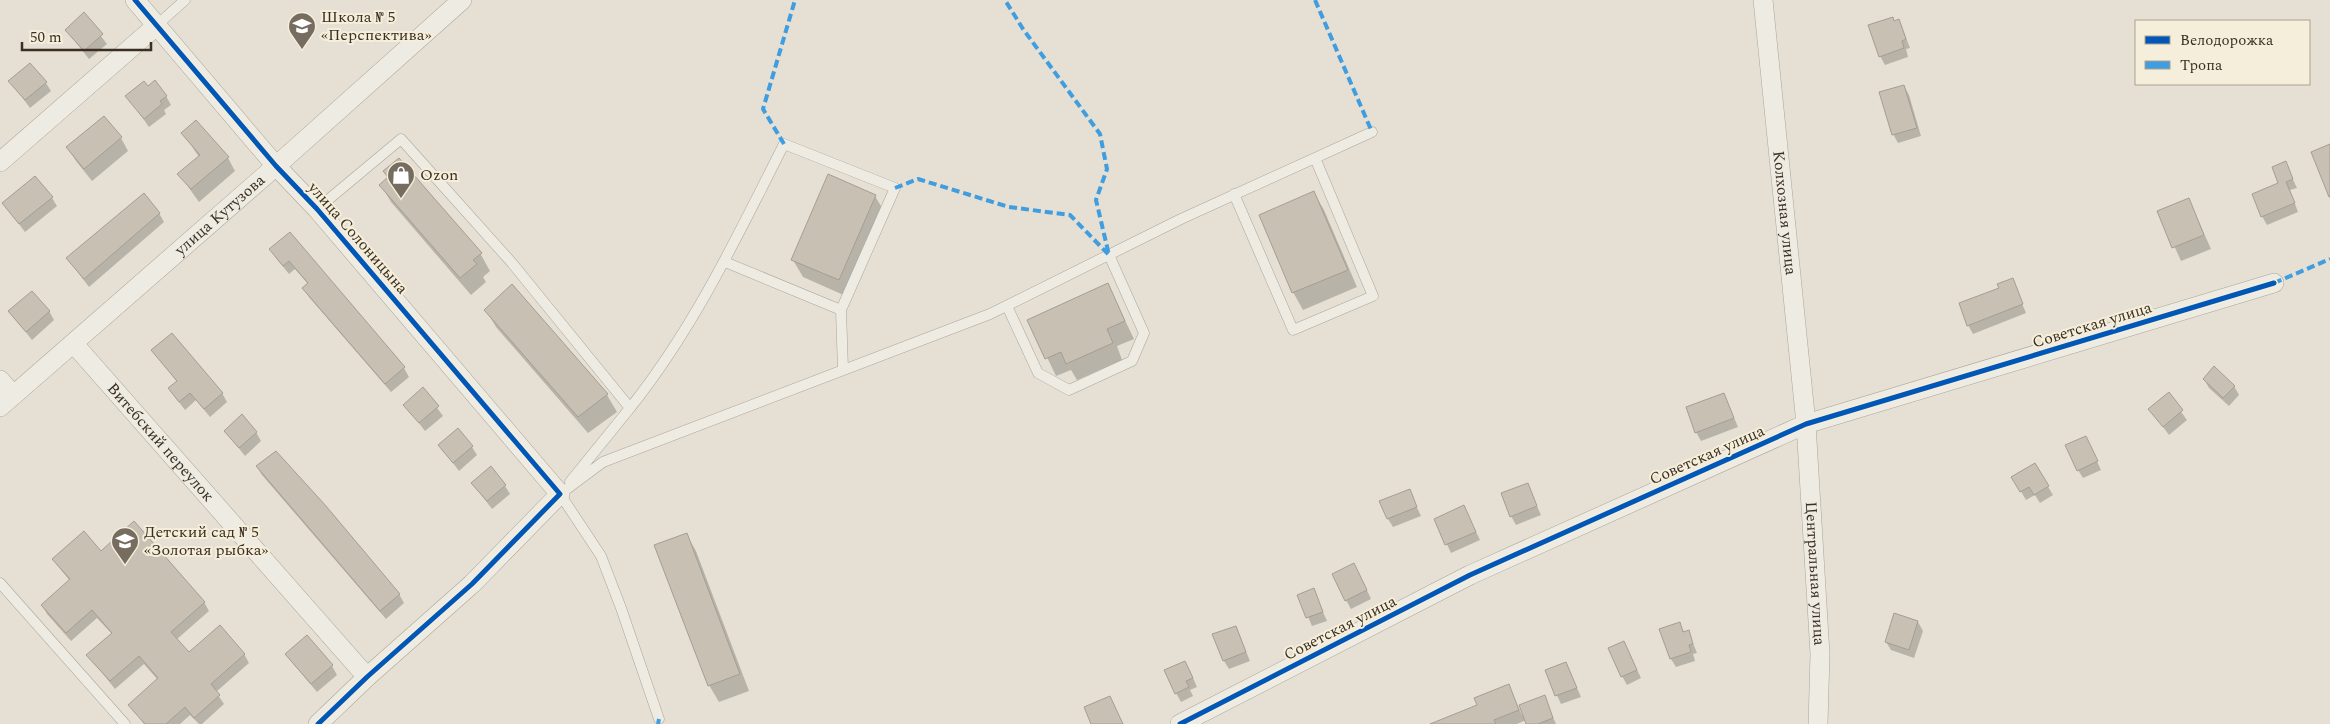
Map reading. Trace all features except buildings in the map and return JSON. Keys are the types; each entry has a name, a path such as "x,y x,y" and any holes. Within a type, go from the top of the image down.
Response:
{"street":[{"name":"улица Солоницына","path":"134,0 276,166 317,209 560,494"},
{"name":"улица Кутузова","path":"7,401 276,166 462,0"},
{"name":"Колхозная улица","path":"1763,0 1806,424"},
{"path":"0,162 156,26"},
{"name":"Советская улица","path":"1180,724 1470,576 1806,424 2274,283"},
{"name":"Витебский переулок","path":"74,344 367,676"},
{"path":"0,380 7,401"},
{"name":"Центральная улица","path":"1806,424 1820,654 1818,724"},
{"path":"321,723 367,676 472,584 560,494"}],"lane":[{"path":"156,26 185,0"},
{"path":"560,494 603,462 990,314 1234,194 1372,132"},
{"path":"317,209 401,139 512,263 630,408"},
{"path":"560,494 658,373 725,262 784,144 895,188 841,310 843,370"},
{"path":"1234,194 1293,330 1373,296 1315,158"},
{"path":"1007,306 1038,374 1069,390 1132,361 1144,333 1109,255"},
{"path":"725,262 841,310"},
{"path":"560,494 601,556 659,719"},
{"path":"0,583 125,724"}],"marked path":[{"path":"784,144 763,109 795,0"},
{"path":"895,188 918,179 1009,207 1070,215 1109,255 1096,200 1107,169 1100,134 1023,29 1005,0"},
{"path":"1315,0 1372,132"},
{"path":"2274,283 2330,259"},
{"path":"658,724 659,719"}],"cycle path":[{"path":"135,0 276,166 317,209 560,494 472,584 367,677 318,724"},
{"path":"1180,724 1470,575 1806,424 2274,283"}],"place":[{"name":"Школа № 5 «Перспектива»","path":"302,50"},
{"name":"Ozon","path":"401,199"},
{"name":"Детский сад № 5 «Золотая рыбка»","path":"125,565"}]}
